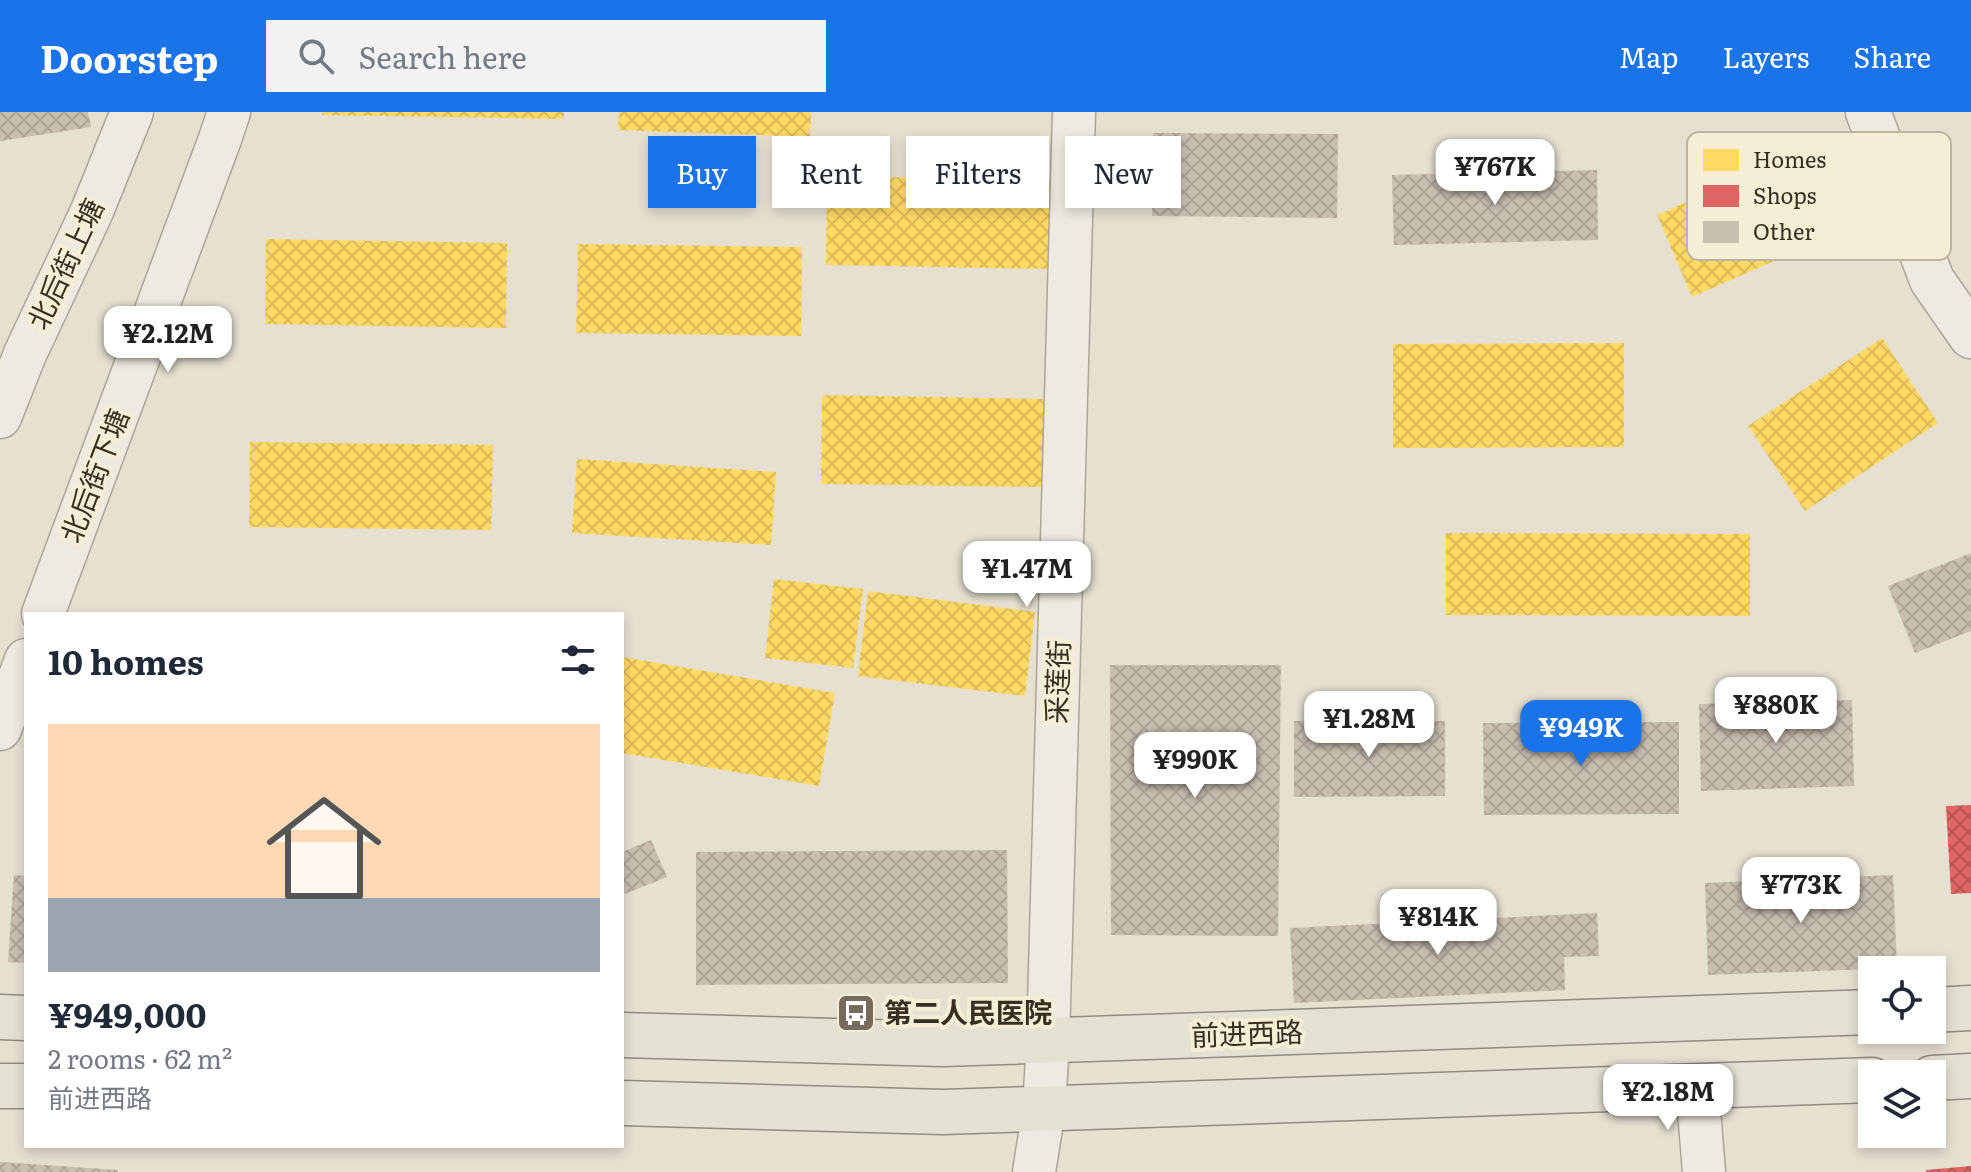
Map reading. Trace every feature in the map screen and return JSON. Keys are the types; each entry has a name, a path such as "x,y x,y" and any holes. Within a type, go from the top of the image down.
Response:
{"main road":[{"path":"1946,1009 1971,1008"},
{"name":"前进西路","path":"624,1035 943,1044 1858,1012"},
{"path":"0,1017 24,1018"},
{"path":"1946,1077 1971,1076"},
{"path":"624,1103 943,1112 1858,1080"},
{"path":"0,1086 24,1086"}],"street":[{"name":"北后街上塘","path":"0,417 25,354 92,211 132,112"},
{"name":"北后街下塘","path":"44,612 229,112"},
{"name":"采莲街","path":"1034,1172 1044,1109 1048,1041 1074,112"},
{"path":"1868,112 1876,132"},
{"path":"1924,260 1932,280 1971,336"},
{"path":"0,729 24,665"},
{"path":"1697,1086 1704,1172"}],"building: Homes":[{"path":"322,112 564,112 564,119 322,115"},
{"path":"619,112 811,112 810,136 618,130"},
{"path":"890,177 906,177 906,208 1049,208 1049,180 1052,180 1051,269 826,265 827,208 890,208"},
{"path":"1687,202 1687,260 1776,260 1692,297 1657,215"},
{"path":"266,239 507,243 506,328 265,324"},
{"path":"578,244 802,247 801,336 576,333"},
{"path":"1882,338 1938,423 1805,511 1748,426"},
{"path":"1624,343 1624,447 1393,448 1393,344"},
{"path":"822,395 1047,399 1046,487 821,484"},
{"path":"250,442 493,445 491,530 249,527"},
{"path":"577,459 776,472 771,545 572,533"},
{"path":"1446,533 1750,534 1750,616 1446,615"},
{"path":"774,579 863,589 853,668 765,658"},
{"path":"868,591 1035,612 1025,696 858,676"},
{"path":"624,657 835,693 819,786 624,753"}],"building: Shops":[{"path":"1971,805 1971,893 1951,894 1946,806"},
{"path":"1971,1166 1971,1172 1926,1172 1926,1170"}],"building: Other":[{"path":"0,112 88,112 91,127 0,141"},
{"path":"1153,133 1338,134 1337,218 1152,216 1152,208 1181,208 1181,136 1153,136"},
{"path":"1597,170 1598,240 1394,245 1392,175"},
{"path":"1971,553 1971,631 1915,653 1888,586"},
{"path":"1110,665 1281,665 1278,936 1111,935"},
{"path":"1852,700 1854,786 1701,791 1699,704"},
{"path":"1294,721 1445,721 1445,796 1294,797"},
{"path":"1679,722 1679,814 1484,815 1483,723"},
{"path":"651,840 667,877 624,894 624,851"},
{"path":"1007,850 1008,983 696,985 696,852"},
{"path":"14,875 24,876 24,963 8,962"},
{"path":"1893,875 1896,956 1858,956 1858,969 1708,975 1705,883"},
{"path":"1597,913 1599,956 1564,957 1565,990 1294,1003 1290,928"},
{"path":"0,1162 118,1170 118,1172 0,1172"}],"place":[{"name":"第二人民医院","path":"856,1013"}]}
